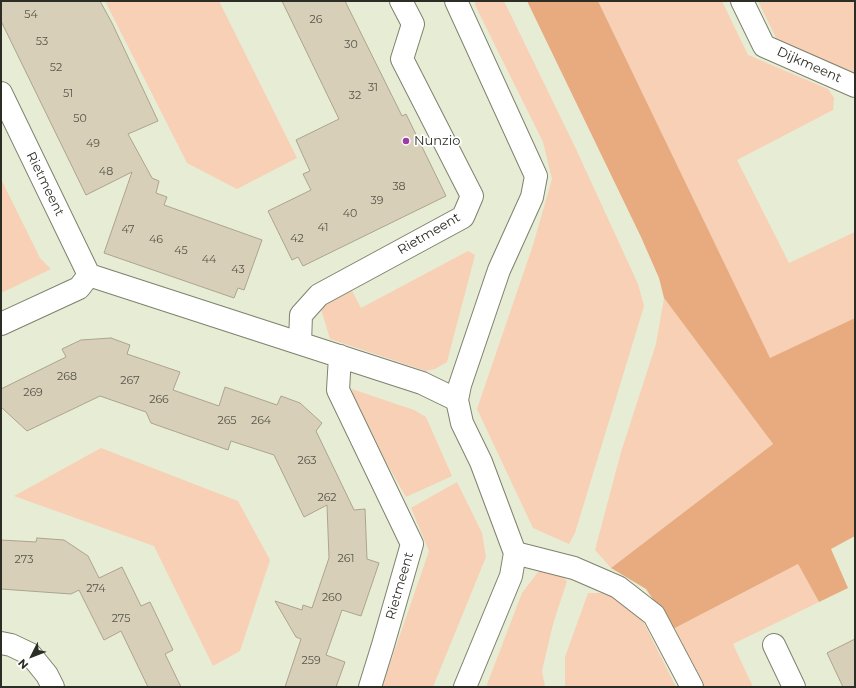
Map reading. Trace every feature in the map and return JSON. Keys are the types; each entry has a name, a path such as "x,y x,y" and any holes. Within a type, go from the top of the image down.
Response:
{"street":[{"name":"Rietmeent","path":"300,343 301,315 319,295 463,217 472,196 402,59 413,24 401,1"},
{"path":"456,1 536,176 532,197 499,270 460,385 457,400 462,423 481,462 515,553 510,576 465,687"},
{"name":"Dijkmeent","path":"742,1 764,46 855,86"},
{"name":"Rietmeent","path":"1,93 90,275"},
{"path":"1,324 79,288 90,275 422,383 457,400"},
{"name":"Rietmeent","path":"340,356 338,390 412,544 370,687"},
{"path":"515,553 574,568 618,587 654,616 692,687"},
{"path":"1,643 10,645 30,654 47,675 53,687"},
{"path":"774,645 794,687"}],"shaded area":[{"path":"105,1 219,1 297,158 237,189 187,163"},
{"path":"475,1 504,1 576,149 638,284 644,306 575,533 569,544 533,528 477,409 533,245 552,179 543,142 475,5"},
{"path":"527,1 598,1 770,358 855,318 855,536 831,549 848,588 819,602 798,564 673,629 646,589 611,568 773,444 664,298 659,278 641,237"},
{"path":"598,1 722,1 748,55 828,89 834,98 833,110 737,160 789,263 855,232 855,318 770,359"},
{"path":"758,1 855,1 855,72 778,42"},
{"path":"1,179 40,258 51,269 1,293"},
{"path":"468,251 475,255 447,362 435,369 426,371 330,339 321,309 331,301 352,291 361,308"},
{"path":"664,298 773,444 611,568 595,550 621,452 656,344"},
{"path":"352,389 414,410 426,417 452,476 406,497 387,464 353,394"},
{"path":"101,448 238,501 270,560 240,651 213,666 154,546 14,496"},
{"path":"457,482 482,533 486,557 433,687 382,687 429,551 411,508"},
{"path":"798,564 819,602 733,644 753,687 704,687 673,629"},
{"path":"555,568 567,581 553,624 542,671 545,687 486,687 522,593 538,572"},
{"path":"588,593 601,593 619,599 641,617 676,687 565,687 565,657"}],"building":[{"path":"1,1 100,1 112,23 158,121 128,134 152,178 159,181 156,193 167,197 164,205 262,240 244,290 238,288 234,298 104,253 132,172 86,195 1,21"},
{"path":"282,1 345,1 402,116 406,114 446,196 303,266 298,257 292,260 268,211 311,190 303,174 310,171 296,140 339,119"},
{"path":"111,338 130,345 127,354 180,372 173,390 219,406 225,387 277,405 281,396 300,403 322,423 316,431 354,510 365,509 367,559 379,563 361,616 342,610 326,655 345,662 336,687 285,687 301,639 296,637 275,601 302,610 303,605 312,608 329,558 327,505 304,517 274,455 231,441 228,450 151,423 146,412 100,396 27,431 1,407 1,389 66,357 62,349 81,340"},
{"path":"37,538 64,540 88,556 99,578 122,567 141,606 150,602 173,650 165,654 181,687 148,687 121,631 104,640 79,590 71,594 1,589 1,540 36,542"},
{"path":"855,639 855,687 843,687 827,653"}],"place":[{"name":"Nunzio","path":"406,141"}]}
